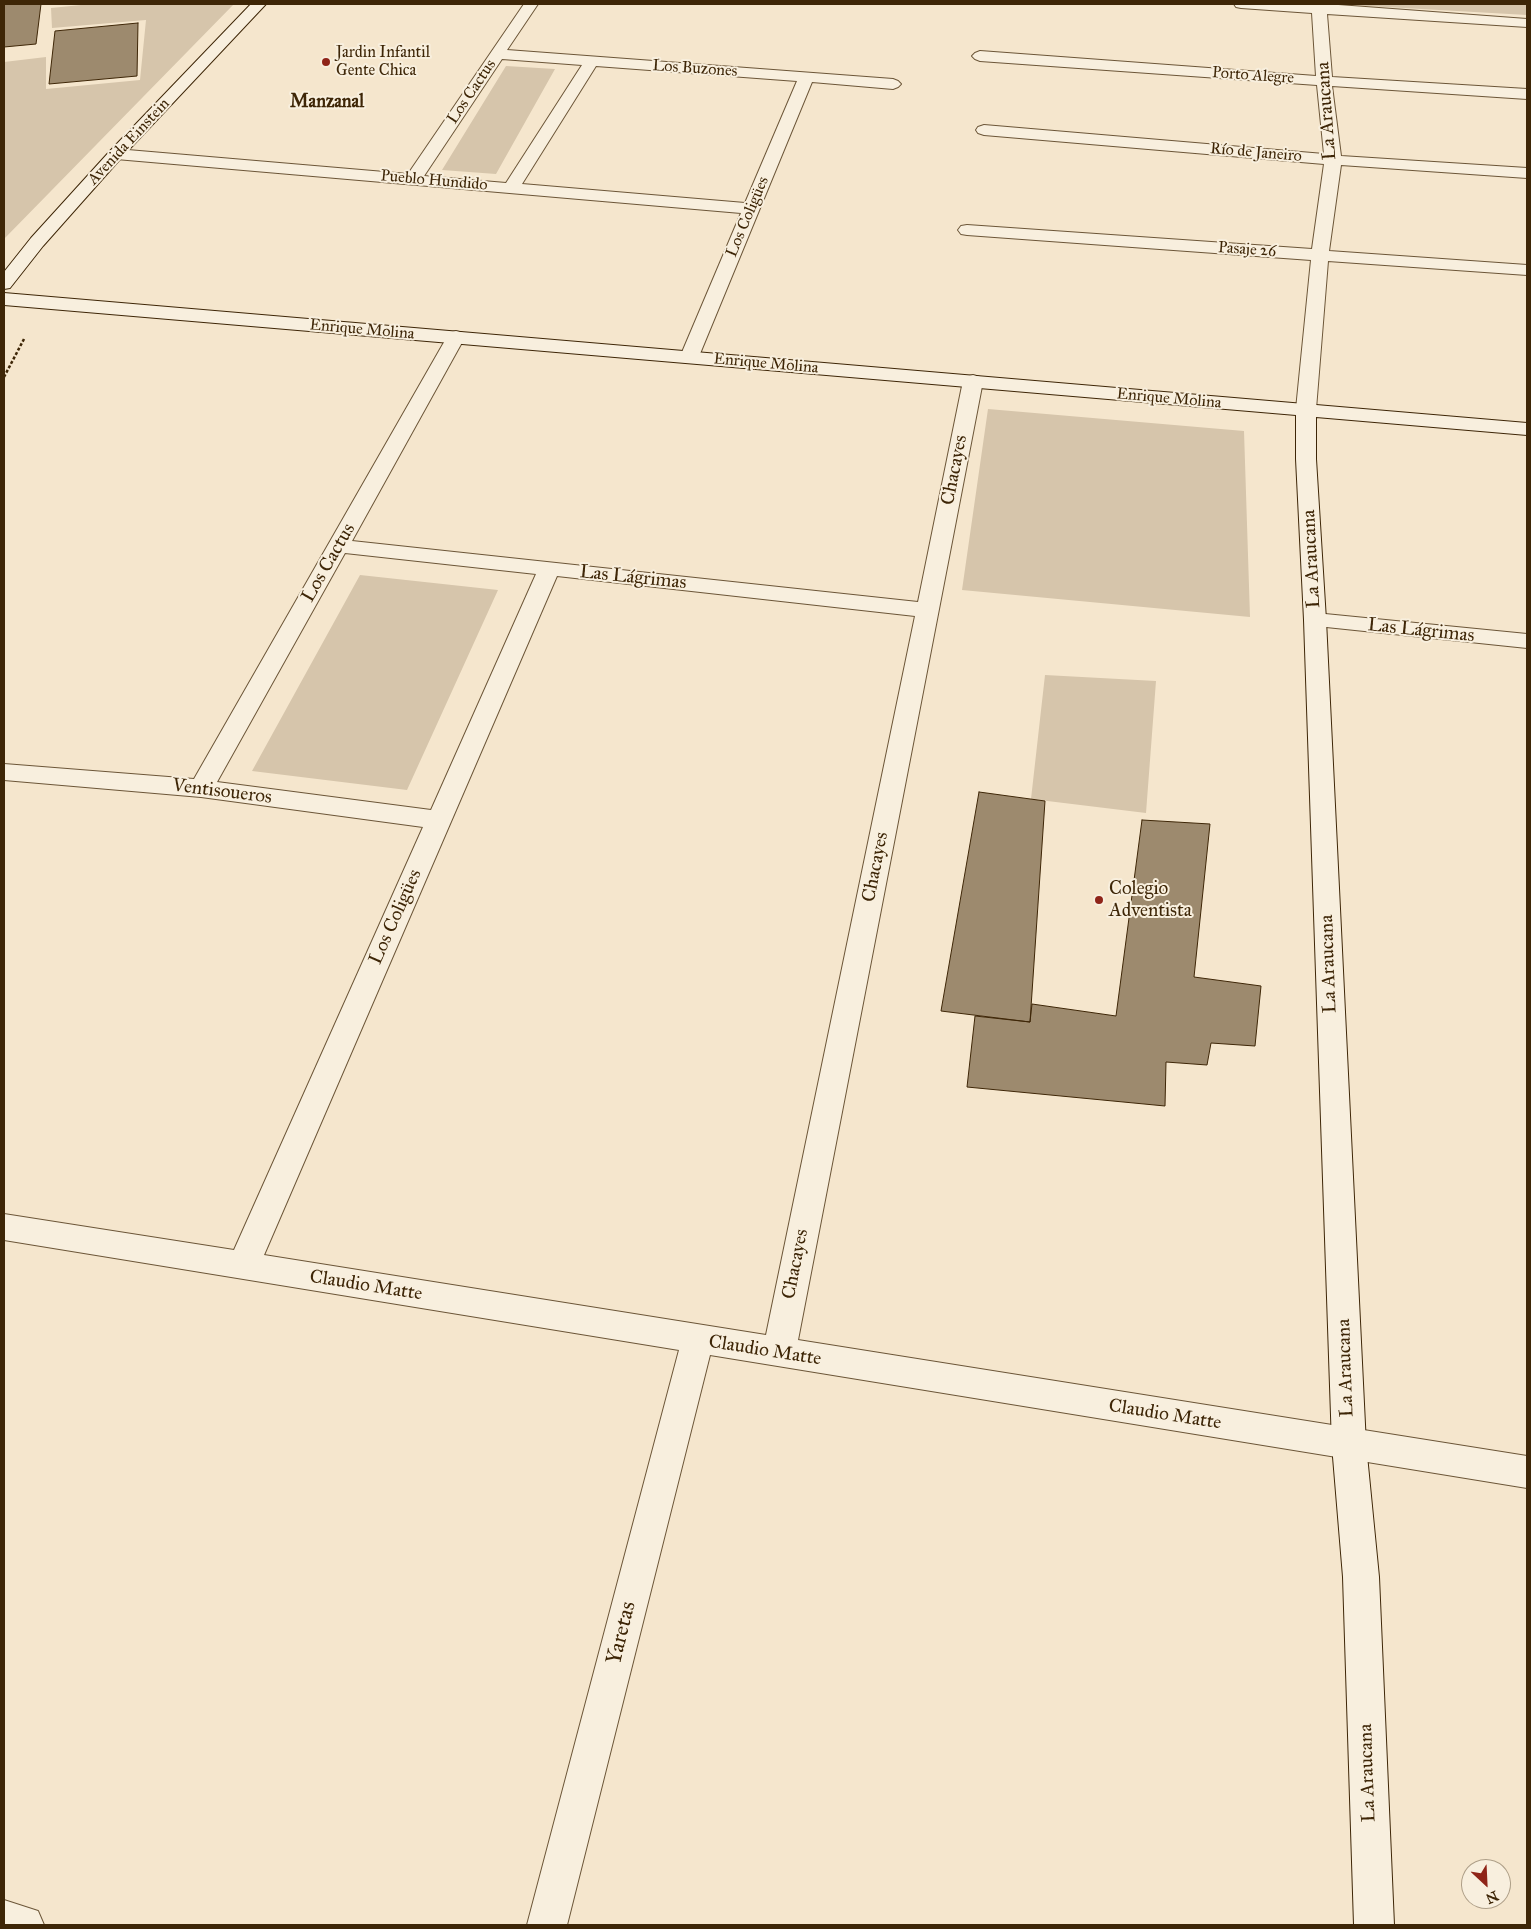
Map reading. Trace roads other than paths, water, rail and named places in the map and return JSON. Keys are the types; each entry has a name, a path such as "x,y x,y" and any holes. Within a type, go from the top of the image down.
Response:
{"street":[{"name":"Avenida Einstein","path":"4,284 37,242 116,154 259,4"},
{"name":"Los Cactus","path":"413,180 531,4"},
{"path":"1241,4 1318,7 1527,23"},
{"name":"La Araucana","path":"1318,7 1322,27 1324,81 1333,160 1320,255 1307,386 1306,459 1315,620 1349,1445 1361,1577 1374,1925"},
{"name":"Los Buzones","path":"497,54 893,84"},
{"name":"Porto Alegre","path":"980,56 1527,94"},
{"path":"511,188 591,62"},
{"name":"Los Coligües","path":"690,357 806,78"},
{"name":"Río de Janeiro","path":"984,130 1333,160 1527,173"},
{"name":"Pueblo Hundido","path":"116,154 751,209"},
{"name":"Pasaje 26","path":"966,230 1527,270"},
{"name":"Enrique Molina","path":"4,299 1527,429"},
{"name":"Los Cactus","path":"201,788 456,338"},
{"name":"Chacayes","path":"779,1353 973,381"},
{"name":"Las Lágrimas","path":"339,546 927,610"},
{"name":"Los Coligües","path":"243,1266 549,569"},
{"name":"Las Lágrimas","path":"1315,620 1527,641"},
{"name":"Ventisoueros","path":"4,772 201,788 438,820"},
{"name":"Claudio Matte","path":"4,1227 1349,1445 1527,1472"},
{"name":"Yaretas","path":"547,1925 698,1340"},
{"path":"4,1920 24,1925"}],"place":[{"name":"Jardin Infantil Gente Chica","path":"326,62"},
{"name":"Colegio Adventista","path":"1099,900"}],"district":[{"name":"Manzanal","path":"327,103"}]}
